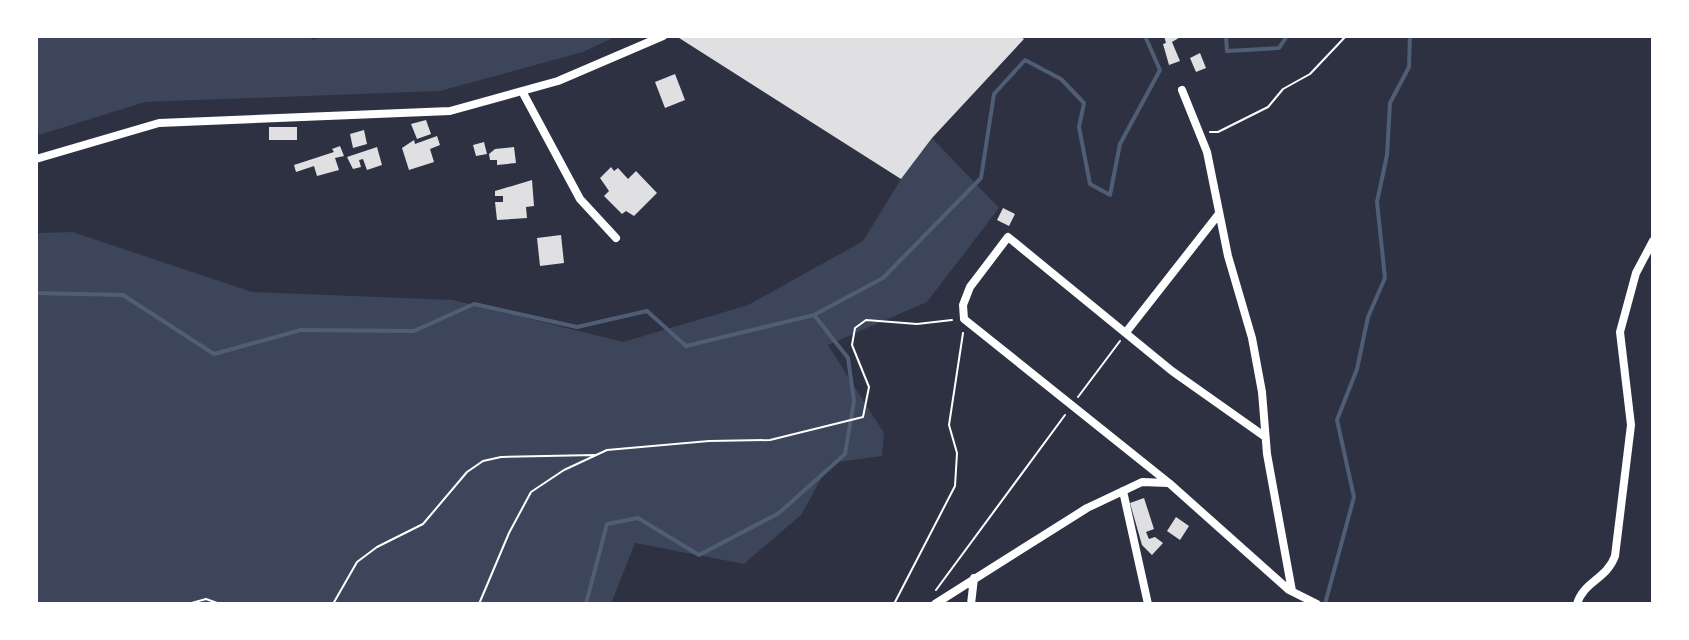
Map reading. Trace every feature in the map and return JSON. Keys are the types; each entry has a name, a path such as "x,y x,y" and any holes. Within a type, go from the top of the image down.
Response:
{"street":[{"path":"36,159 159,123 420,114 468,108 523,93 663,36"},
{"path":"1182,90 1212,173 1218,215 1252,338 1262,392 1264,436 1292,591"},
{"path":"523,93 586,208 616,238"},
{"path":"1127,331 1218,215"},
{"path":"1264,436 1172,371 1127,331 1008,237 965,296 964,319 1169,483 1292,591 1317,604"},
{"path":"1577,604 1583,590 1608,572 1615,556 1631,425 1620,332 1636,273 1653,241"},
{"path":"935,604 1087,508 1142,482 1169,483"},
{"path":"1123,491 1147,602 1137,604"},
{"path":"971,604 974,578"}],"path":[{"path":"1199,132 1218,132 1268,107 1283,89 1310,74 1346,36"},
{"path":"479,604 509,533 531,492 564,470 607,450 709,441 770,440 863,417 869,387 852,345 855,328 866,320 917,324 964,319 949,425 957,453 955,486 894,604"},
{"path":"935,592 1127,331"},
{"path":"333,604 357,562 377,547 423,524 467,472 483,461 501,457 596,455"},
{"path":"188,604 206,599 220,604"}],"shaded area":[{"path":"36,36 310,36 312,40 324,36 617,36 583,52 440,91 145,102 36,136"},
{"path":"932,138 999,208 927,302 828,345 884,433 882,456 830,463 801,515 744,564 635,543 611,604 36,604 36,233 73,232 252,292 453,300 623,342 748,305 863,241 901,179"}],"building":[{"path":"676,36 1019,36 1024,39 932,138 901,179"},
{"path":"1164,36 1182,36 1172,42 1180,61 1169,65"},
{"path":"1200,53 1206,68 1196,72 1190,58"},
{"path":"675,74 685,100 665,108 655,82"},
{"path":"426,120 431,134 417,139 411,124"},
{"path":"269,127 297,127 297,140 269,140"},
{"path":"364,130 367,144 353,148 350,134"},
{"path":"437,136 440,145 430,149 434,162 409,170 402,148 414,140 415,144"},
{"path":"484,142 487,154 476,156 473,145"},
{"path":"340,146 344,156 335,158 339,170 317,176 314,166 296,172 294,165 334,152 332,149"},
{"path":"377,147 382,165 367,170 363,159 359,160 361,167 353,169 347,157"},
{"path":"514,147 516,163 497,165 497,160 490,160 489,154 495,149"},
{"path":"611,167 614,171 618,168 628,179 636,171 657,193 634,216 626,211 622,214 604,196 609,191 600,178"},
{"path":"532,180 534,206 526,207 527,218 497,220 495,202 503,202 503,196 495,196 495,191"},
{"path":"1003,208 1015,214 1009,226 997,220"},
{"path":"561,235 564,263 540,266 537,238"},
{"path":"1144,498 1154,529 1146,532 1149,539 1155,537 1163,543 1152,555 1142,545 1130,503"},
{"path":"1176,517 1189,526 1180,540 1167,531"}],"waterway":[{"path":"586,604 607,524 638,518 699,555 779,513 845,454 854,401 848,358 814,315 883,278 981,178 994,94 1025,60 1061,79 1084,103 1079,127 1090,184 1110,195 1120,144 1160,70 1145,36"},
{"path":"1226,36 1227,51 1279,48 1287,36"},
{"path":"1325,604 1354,497 1337,420 1357,369 1368,317 1385,278 1377,202 1387,155 1390,103 1409,67 1410,36"},
{"path":"36,293 123,295 214,354 301,330 414,331 474,304 577,327 647,311 686,346 814,315"}]}
